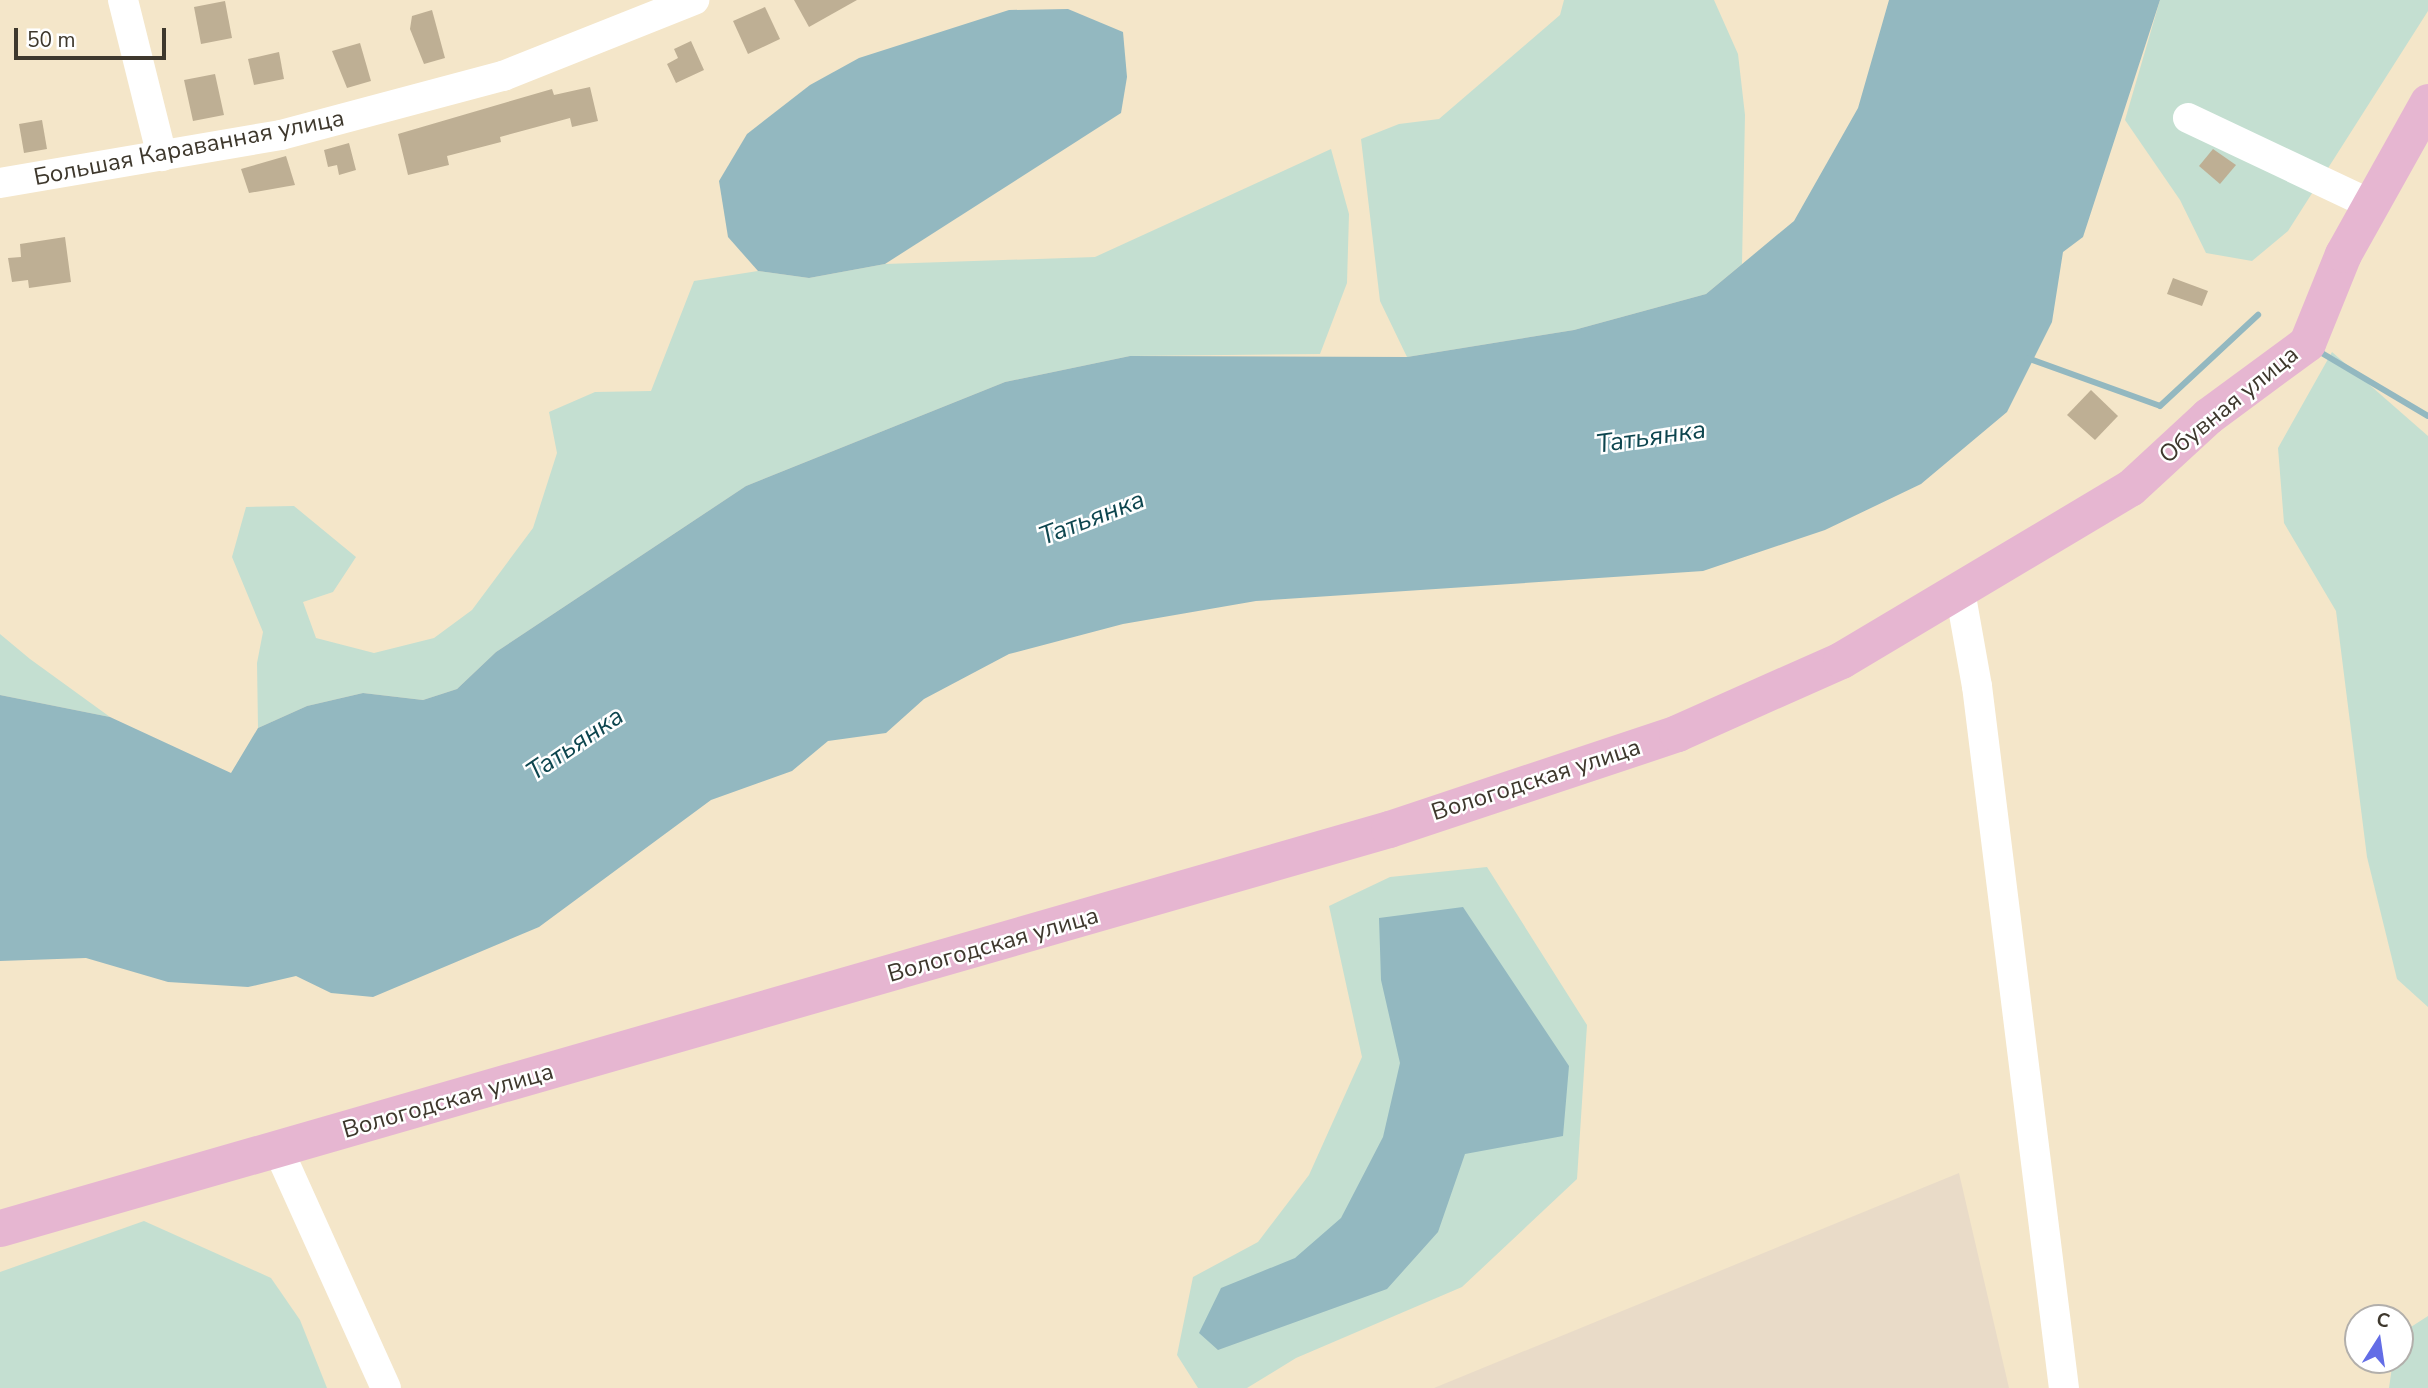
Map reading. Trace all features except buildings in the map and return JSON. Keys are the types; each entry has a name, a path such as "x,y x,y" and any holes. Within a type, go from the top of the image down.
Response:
{"main road":[{"name":"Обувная улица","path":"1959,591 2130,488 2208,416 2307,343 2370,204 2428,102"},
{"name":"Вологодская улица","path":"0,1228 1060,926 1534,781 1676,733 1841,660 1959,591"}],"street":[{"path":"122,0 162,156"},
{"name":"Большая Караванная улица","path":"0,183 281,135 503,76 694,0"},
{"path":"2188,118 2370,204"},
{"path":"1959,591 1977,686 2064,1388"},
{"path":"278,1149 386,1388"}],"shaded area":[{"path":"1959,1173 2009,1388 1434,1388"}],"green space":[{"path":"1564,0 1714,0 1738,54 1745,115 1742,264 1706,294 1574,330 1407,357 1380,301 1361,139 1399,124 1439,119 1560,15"},
{"path":"2160,0 2428,0 2428,11 2288,231 2252,261 2206,253 2180,200 2125,120"},
{"path":"1331,149 1349,214 1347,283 1320,354 1130,356 1005,382 746,486 496,652 457,689 423,700 363,693 307,706 258,728 257,663 263,632 232,557 246,507 294,506 356,557 333,592 303,602 316,638 374,653 434,638 472,610 533,528 557,453 549,412 595,392 651,391 694,281 758,271 809,278 885,264 1095,257"},
{"path":"2332,352 2428,436 2428,1007 2397,979 2367,857 2336,611 2284,523 2278,448"},
{"path":"0,634 30,659 110,717 0,695"},
{"path":"1487,867 1587,1025 1577,1179 1462,1287 1296,1358 1247,1388 1198,1388 1177,1355 1193,1277 1258,1242 1309,1175 1362,1057 1329,906 1390,877"},
{"path":"144,1221 271,1278 300,1320 327,1388 0,1388 0,1272"},
{"path":"2428,1316 2428,1388 2389,1388 2391,1374 2414,1374 2414,1325"}],"water":[{"name":"Татьянка","path":"1889,0 2160,0 2083,237 2063,252 2052,322 2007,412 1921,484 1825,530 1703,571 1256,601 1123,624 1009,654 924,699 886,733 828,741 792,771 711,800 539,927 373,997 331,993 296,976 248,987 168,982 86,958 0,961 0,695 110,717 231,773 258,728 307,706 363,693 423,700 457,689 496,652 746,486 1005,382 1130,356 1407,357 1574,330 1706,294 1794,221 1858,108"},
{"path":"1068,9 1123,32 1127,77 1121,113 885,264 809,278 758,271 728,237 719,181 747,134 810,85 859,58 1009,10"},
{"path":"1463,907 1569,1066 1563,1136 1465,1154 1438,1232 1387,1289 1218,1350 1199,1333 1221,1288 1295,1258 1341,1218 1383,1137 1400,1063 1381,980 1379,918"}],"waterway":[{"path":"2027,358 2160,406 2258,315"},
{"path":"2315,349 2428,416"}]}
